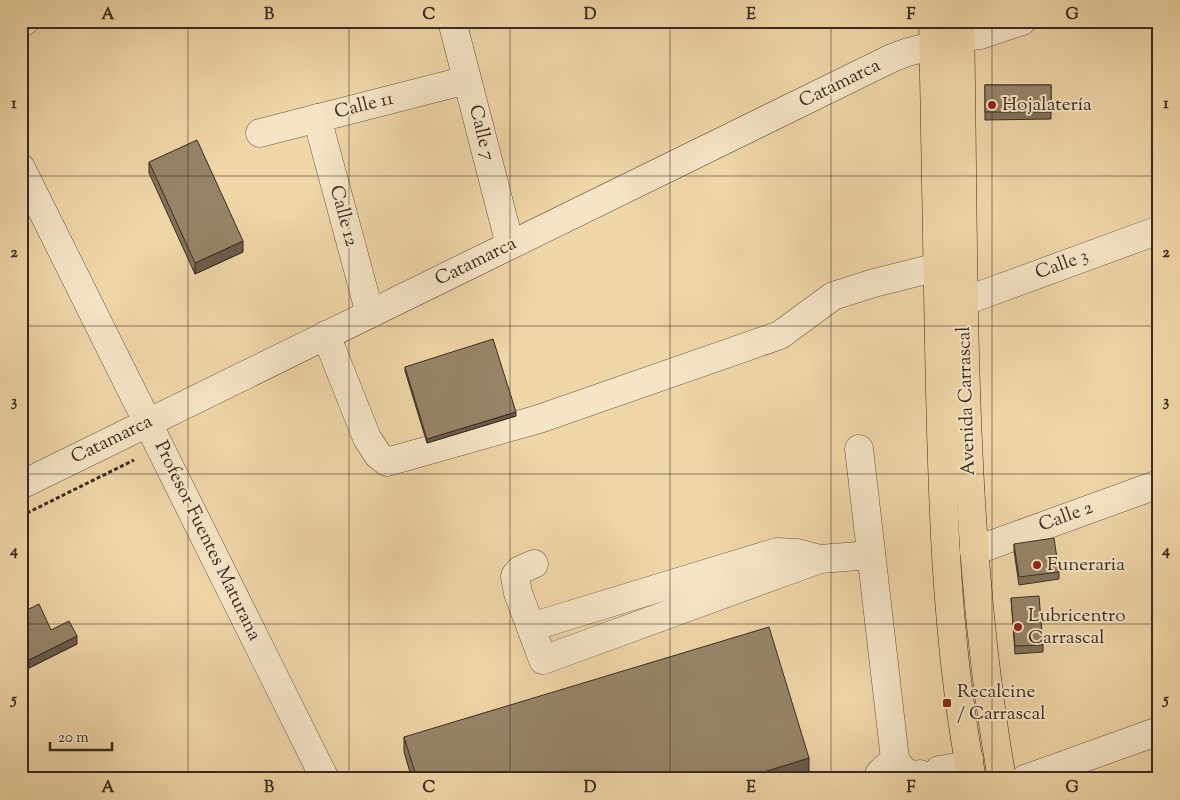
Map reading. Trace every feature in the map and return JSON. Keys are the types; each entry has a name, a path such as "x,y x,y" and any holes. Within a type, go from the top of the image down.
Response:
{"main road":[{"name":"Avenida Carrascal","path":"960,29 968,447 974,551 986,674 1002,779"},
{"name":"Avenida Carrascal","path":"933,34 945,558 959,701 970,769"}],"street":[{"path":"21,23 25,21"},
{"name":"Calle 7","path":"452,21 510,245"},
{"path":"960,29 980,35 1022,21"},
{"name":"Catamarca","path":"21,485 892,58 908,52 933,34"},
{"name":"Calle 11","path":"260,133 467,80"},
{"name":"Calle 12","path":"317,118 370,314"},
{"name":"Profesor Fuentes Maturana","path":"21,168 325,779"},
{"name":"Calle 3","path":"965,301 1159,230"},
{"path":"326,335 367,438 378,455 387,462 539,418 780,335 833,296 874,283 938,267"},
{"path":"859,449 895,759 900,767 913,775 958,767 970,769"},
{"name":"Calle 2","path":"974,551 1159,484"},
{"path":"534,564 520,570 515,576 518,593 543,660 820,559 871,555"},
{"path":"1025,779 1159,731"},
{"path":"877,779 882,769 890,765 895,759"}],"path":[{"path":"21,516 134,460"}],"building":[{"path":"985,85 1051,85 1051,112 985,112"},
{"path":"197,140 243,241 195,263 149,162"},
{"path":"493,339 516,412 427,439 405,367"},
{"name":"Funeraria","path":"1054,538 1059,572 1019,577 1014,544"},
{"path":"1039,596 1043,645 1015,646 1011,598"},
{"path":"39,604 51,630 69,621 77,636 29,660 21,645 21,613"},
{"path":"769,627 809,758 741,779 417,779 404,737"},
{"path":"119,775 121,779 111,779"}],"place":[{"name":"Hojalatería","path":"992,105"},
{"name":"Funeraria","path":"1037,565"},
{"name":"Lubricentro Carrascal","path":"1018,627"},
{"name":"Recalcine / Carrascal","path":"947,703"}]}
